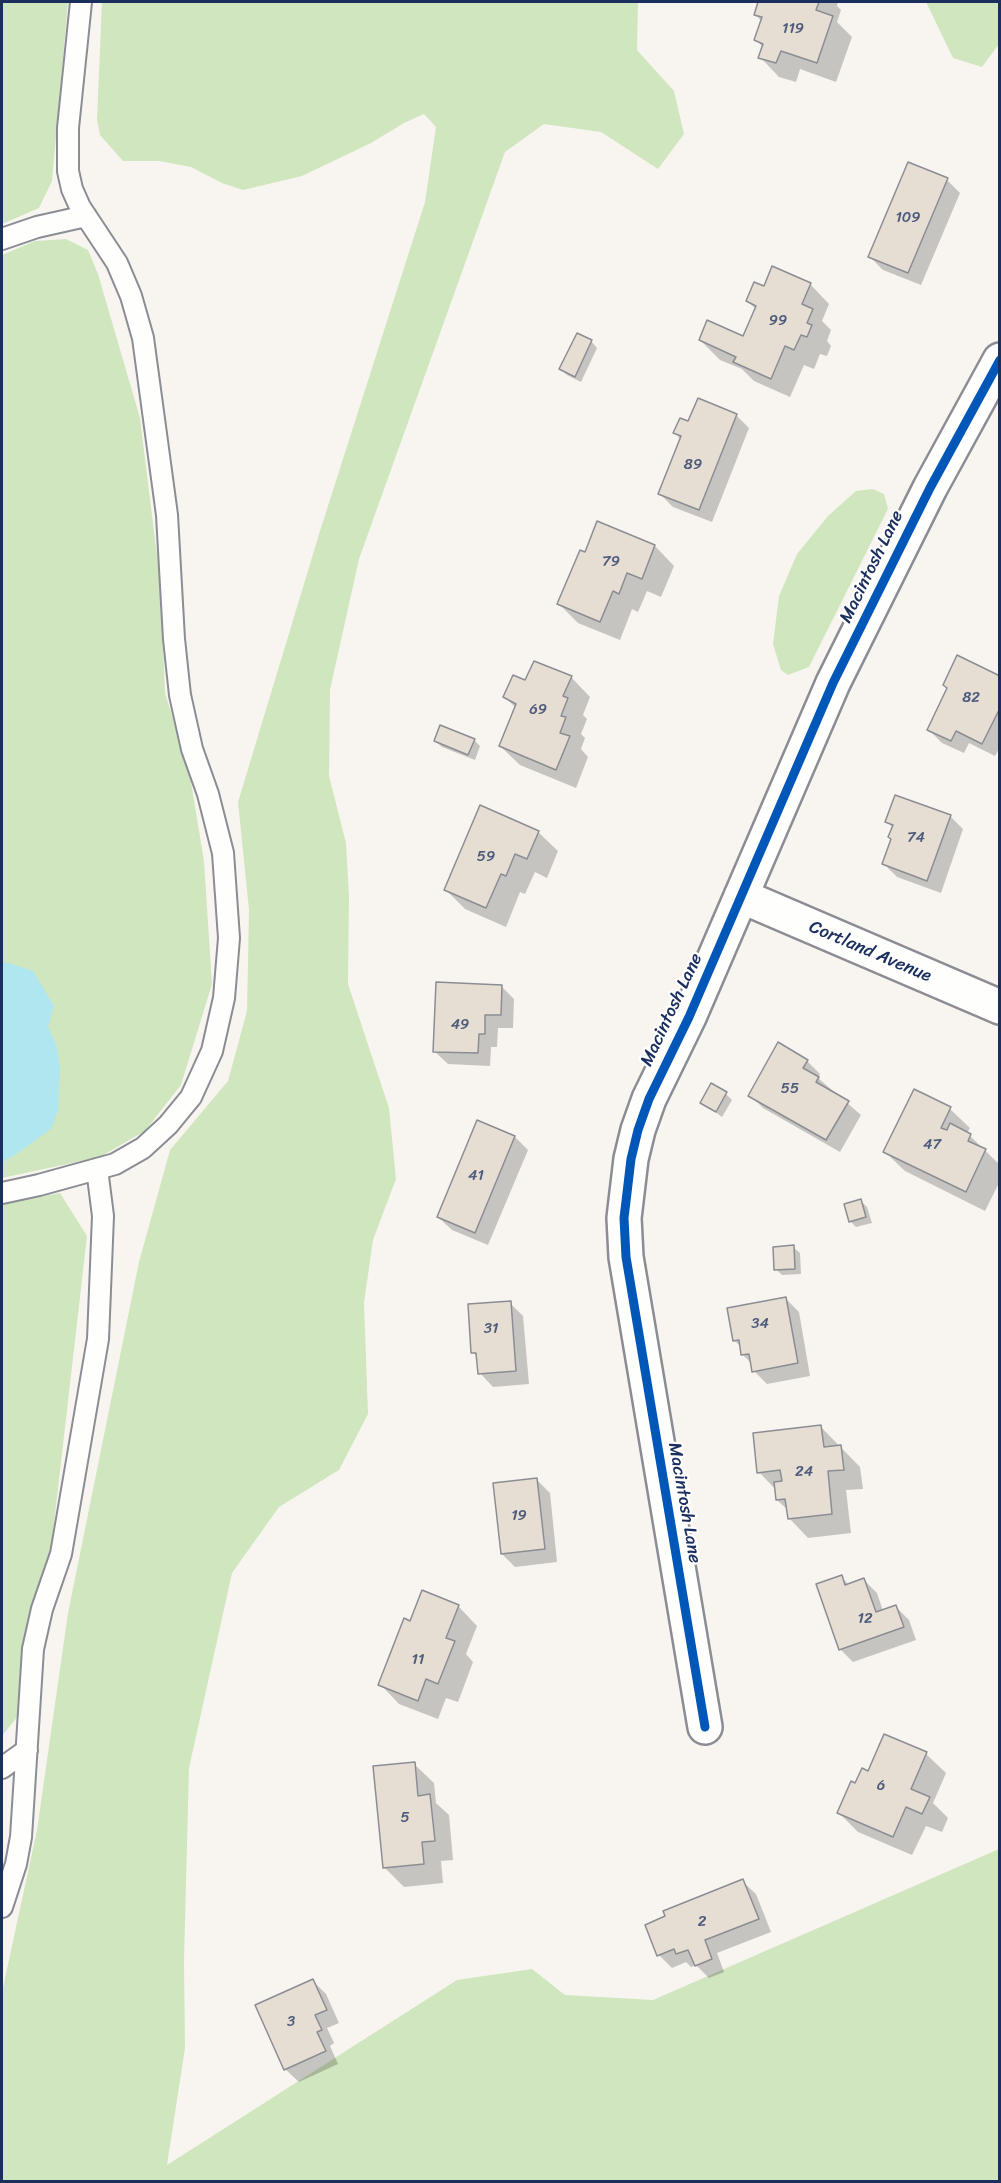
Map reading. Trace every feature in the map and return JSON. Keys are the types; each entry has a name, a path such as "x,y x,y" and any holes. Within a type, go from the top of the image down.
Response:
{"street":[{"name":"Macintosh Lane","path":"705,1727 626,1257 624,1218 631,1159 641,1119 649,1099 689,1017 833,683 930,488 999,360"},
{"name":"Cortland Avenue","path":"741,896 999,1007"}],"lane":[{"path":"2,1192 115,1164 143,1148 168,1125 191,1097 213,1051 224,998 229,938 223,853 208,794 192,749 180,695 174,639 167,515 143,338 131,296 117,263 86,216 72,189 66,150 81,2"},
{"path":"2,239 37,226 86,216"},
{"path":"2,1907 16,1864 21,1837 33,1649 42,1609 61,1554 98,1339 103,1216 97,1169"},
{"path":"2,1768 27,1750"}],"green space":[{"path":"2,2 68,2 52,181 39,208 2,224"},
{"path":"102,2 638,2 637,50 674,91 684,134 658,169 601,132 544,124 505,152 359,559 330,690 329,776 346,843 349,897 348,984 389,1108 396,1179 373,1240 364,1303 368,1414 339,1470 279,1507 232,1573 189,1768 184,1960 185,2048 167,2165 457,1980 532,1969 565,1995 653,2000 999,1849 999,2181 2,2181 2,1992 37,1830 68,1613 139,1262 170,1150 228,1081 247,1011 249,910 238,802 320,531 425,202 436,127 424,114 371,143 302,176 243,190 222,183 191,167 159,161 123,161 100,135 97,120"},
{"path":"926,2 999,2 999,44 982,67 953,58"},
{"path":"66,239 88,250 98,274 140,418 161,588 165,693 189,770 204,861 212,984 181,1085 145,1131 100,1157 2,1178 2,255 35,241"},
{"path":"873,489 884,494 888,509 809,667 788,675 781,670 773,644 779,596 797,554 828,516 856,491"},
{"path":"60,1193 87,1236 49,1567 27,1626 18,1716 2,1736 2,1204"}],"water":[{"path":"2,961 33,971 54,1006 48,1026 57,1047 60,1068 58,1111 51,1129 2,1162"}],"building":[{"path":"758,2 819,2 816,10 833,16 817,63 781,51 776,63 758,58 763,44 754,40 762,17 754,15"},
{"path":"908,162 948,178 908,273 868,257"},
{"path":"772,266 811,283 802,304 813,309 807,323 812,325 807,337 801,335 794,350 785,346 771,379 733,362 736,357 699,340 707,320 743,336 756,306 746,301 754,282 764,286"},
{"path":"577,333 592,340 575,377 559,369"},
{"path":"698,398 737,414 699,510 658,494 681,436 673,433 680,418 688,421"},
{"path":"597,521 655,545 642,579 627,573 619,594 613,591 600,622 557,604 580,550 585,552"},
{"path":"957,655 1000,676 1000,708 982,744 956,731 951,741 927,730 947,688 943,685"},
{"path":"534,661 572,676 563,696 568,698 561,716 566,717 560,733 570,736 556,770 499,746 516,704 503,697 513,675 525,680"},
{"path":"440,725 475,739 468,755 434,741"},
{"path":"895,795 951,815 927,881 882,864 891,839 888,837 893,825 885,822"},
{"path":"480,805 539,831 527,859 515,854 506,876 501,874 486,908 444,890"},
{"path":"436,982 502,985 501,1015 485,1015 485,1034 479,1034 478,1053 433,1052"},
{"path":"778,1042 808,1060 803,1068 819,1077 816,1082 849,1101 826,1140 748,1096"},
{"path":"711,1083 727,1092 716,1112 700,1103"},
{"path":"914,1089 951,1107 941,1128 947,1130 950,1123 971,1134 968,1141 986,1149 966,1192 883,1152"},
{"path":"477,1120 515,1136 475,1233 437,1217"},
{"path":"861,1199 866,1217 849,1222 844,1204"},
{"path":"794,1245 795,1269 774,1270 773,1247"},
{"path":"786,1297 798,1363 752,1372 749,1354 741,1355 739,1340 733,1341 727,1308"},
{"path":"511,1301 516,1371 478,1374 476,1353 471,1353 468,1304"},
{"path":"821,1425 824,1447 841,1445 844,1470 828,1471 832,1514 788,1519 785,1499 776,1500 774,1482 782,1481 780,1470 757,1473 753,1433"},
{"path":"537,1478 545,1549 501,1554 493,1483"},
{"path":"842,1575 845,1585 864,1578 876,1612 896,1605 904,1627 839,1650 816,1584"},
{"path":"422,1590 459,1605 446,1638 455,1641 438,1684 426,1679 418,1701 378,1685 404,1618 410,1621"},
{"path":"884,1734 927,1752 911,1789 930,1797 922,1814 906,1807 893,1837 837,1813 851,1781 855,1783 862,1768 868,1771"},
{"path":"415,1762 418,1796 430,1794 435,1841 422,1842 424,1864 383,1868 373,1766"},
{"path":"743,1879 759,1919 705,1940 712,1959 695,1966 688,1950 676,1954 674,1949 657,1956 645,1925 665,1916 663,1911"},
{"path":"313,1979 327,2010 315,2015 322,2030 317,2032 326,2051 284,2070 255,2005"}],"cycle path":[{"path":"705,1727 626,1257 624,1218 631,1159 649,1099 689,1017 833,683 930,488 1000,360"}]}
